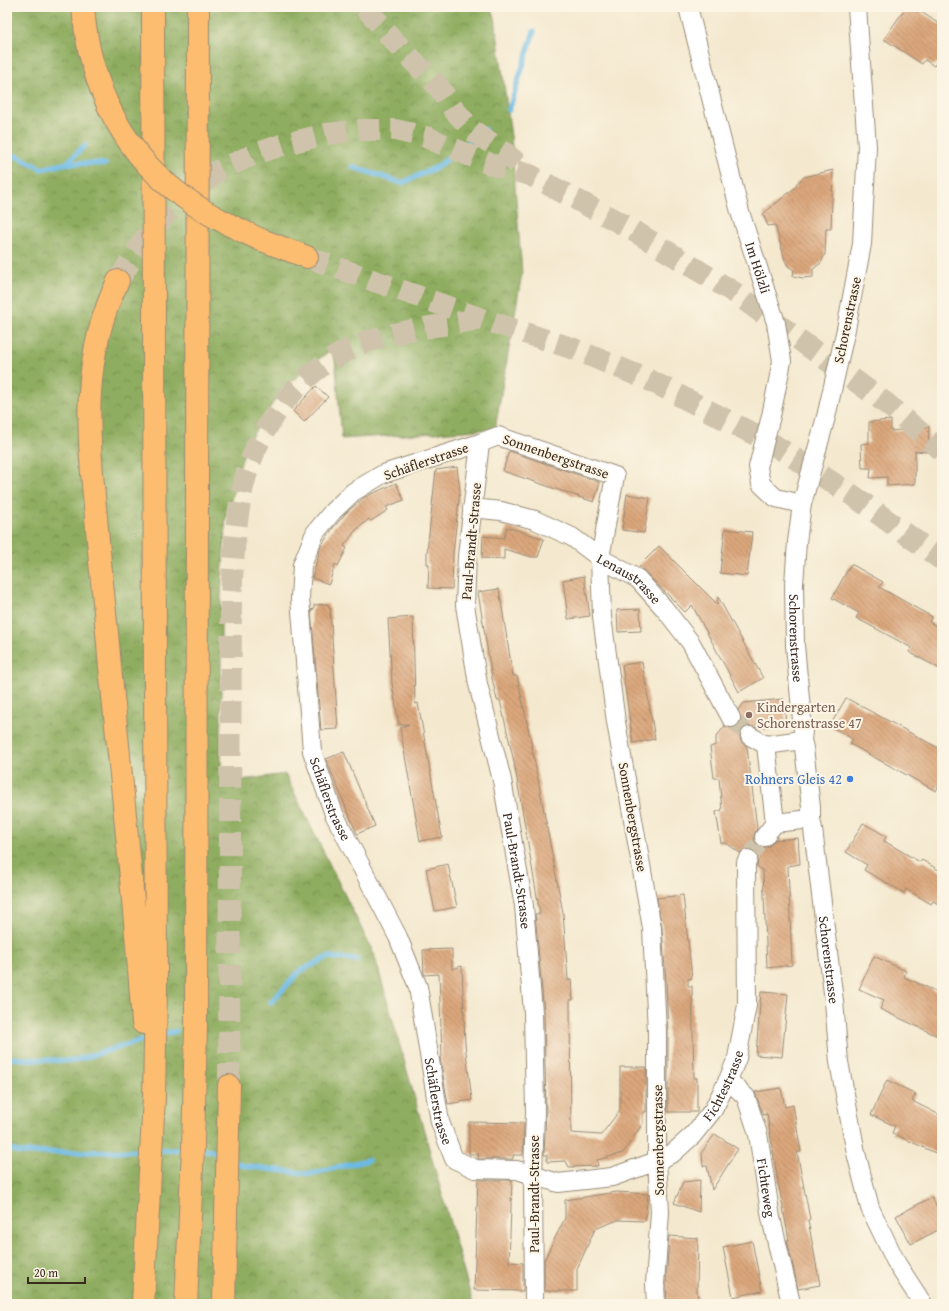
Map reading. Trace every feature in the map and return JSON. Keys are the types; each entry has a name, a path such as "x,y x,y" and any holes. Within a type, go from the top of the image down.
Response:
{"highway":[{"path":"83,7 84,25 99,85 112,114 131,144 151,168 177,192 218,219 259,239 307,257"},
{"path":"143,1304 147,1234 145,1061 148,990 153,7"},
{"path":"186,1304 195,1084 197,865 198,7"},
{"path":"118,281 104,312 95,346 90,393 90,437 96,527 136,932 148,990"},
{"path":"224,1304 229,1086"}],"street":[{"name":"Im Hölzli","path":"688,7 740,212 776,323 782,361 758,467 761,484 776,498 802,504"},
{"name":"Schorenstrasse","path":"857,7 867,147 862,244 846,329 831,395 802,504 794,584 795,645 803,731 802,740 834,1001 839,1062 856,1152 870,1208 897,1264 923,1304"},
{"name":"Sonnenbergstrasse","path":"480,443 498,436 615,476 600,558 602,617 616,722 652,928 658,1032 657,1161 660,1212 655,1284 656,1304"},
{"name":"Paul-Brandt-Strasse","path":"480,443 466,556 465,605 478,684 502,780 524,906 533,1012 535,1111 533,1175 534,1304"},
{"name":"Schäflerstrasse","path":"480,443 383,474 353,492 333,511 315,533 302,565 300,598 312,751 334,814 398,937 418,988 440,1122 454,1159 475,1169 517,1170 533,1175"},
{"name":"Lenaustrasse","path":"472,508 501,511 535,520 572,536 600,558 638,579 664,608 691,643 731,718"},
{"path":"750,736 766,745 802,740"},
{"path":"764,837 775,823 766,745"},
{"path":"775,823 811,819"},
{"name":"Fichtestrasse","path":"533,1175 558,1183 605,1178 612,1177 657,1161 673,1154 693,1135 712,1110 728,1080 737,1058 747,1005 746,862 748,859"},
{"name":"Fichteweg","path":"728,1080 746,1097 758,1134 771,1218 791,1302"}],"green space":[{"path":"7,7 489,7 495,17 511,136 522,273 495,429 342,439 334,347 282,389 246,445 226,518 221,597 221,783 285,774 374,954 473,1304 7,1304"}],"building":[{"path":"906,7 914,7 942,26 942,67 936,63 934,66 925,60 922,64 884,39"},
{"path":"833,170 831,229 826,229 825,254 821,263 813,269 813,277 803,278 793,276 794,270 788,266 785,260 775,225 768,226 763,214 797,186 796,184 804,177"},
{"path":"316,386 328,397 304,422 293,411"},
{"path":"891,420 891,431 929,427 928,452 915,451 915,484 887,486 887,477 870,478 871,468 862,468 861,444 869,443 869,422"},
{"path":"509,451 599,482 594,502 503,471"},
{"path":"457,467 460,491 453,553 452,589 428,588 429,564 427,564 427,552 436,470"},
{"path":"396,483 404,500 386,507 388,510 371,521 369,519 355,531 344,546 347,548 338,566 335,564 329,584 312,578 321,546 333,528 347,512 365,497"},
{"path":"627,494 650,498 644,533 622,530"},
{"path":"507,527 544,539 538,557 532,557 504,549 504,559 482,558 483,536 504,538"},
{"path":"725,529 752,532 747,576 720,573"},
{"path":"659,546 717,604 718,597 763,678 739,692 692,605 685,612 639,566"},
{"path":"851,564 883,582 879,587 932,617 929,622 942,629 942,670 909,652 912,648 856,618 859,613 832,598"},
{"path":"584,576 590,616 568,619 563,580"},
{"path":"499,589 513,676 517,676 530,737 563,913 568,980 571,980 573,1000 570,1000 571,1133 601,1135 620,1110 620,1067 646,1067 646,1112 643,1112 643,1123 623,1153 597,1160 598,1166 569,1167 566,1161 547,1162 547,1155 544,1155 546,1111 544,1012 535,914 540,914 514,762 500,700 497,700 492,678 478,592"},
{"path":"328,604 330,608 338,729 321,730 311,610 314,609 314,605"},
{"path":"640,609 641,631 618,632 617,610"},
{"path":"413,617 415,704 418,703 442,837 420,841 400,728 409,724 399,725 392,683 388,619"},
{"path":"642,662 655,739 633,743 622,665"},
{"path":"846,698 942,750 942,779 936,791 850,744 853,739 830,726"},
{"path":"784,699 786,725 757,728 749,726 745,727 741,731 740,736 741,742 747,747 757,828 754,835 754,841 758,845 768,847 775,840 798,838 800,864 788,866 792,965 767,968 763,871 757,866 758,855 754,851 744,849 740,853 726,843 721,843 716,812 722,810 719,778 714,778 710,747 716,745 716,737 725,726 731,728 740,724 741,718 738,710 744,703"},
{"path":"344,752 375,826 357,834 326,759"},
{"path":"863,823 886,836 884,841 920,862 922,860 942,872 942,906 933,901 931,904 906,889 904,893 864,870 867,865 846,852"},
{"path":"448,864 457,907 435,911 426,869"},
{"path":"683,895 692,978 688,979 688,986 692,986 694,1078 697,1078 697,1112 668,1112 668,1032 666,981 662,928 657,898"},
{"path":"452,949 452,969 462,966 465,1044 472,1100 448,1104 440,1058 442,1057 439,974 424,975 423,950"},
{"path":"874,956 906,971 904,977 942,994 942,1038 880,1009 884,1000 859,989"},
{"path":"761,992 788,994 782,1057 756,1055"},
{"path":"887,1080 916,1094 912,1101 942,1116 942,1156 892,1133 895,1126 871,1115"},
{"path":"781,1088 785,1107 793,1105 801,1152 797,1152 810,1219 808,1220 820,1285 798,1289 787,1240 789,1240 767,1114 763,1115 755,1092"},
{"path":"469,1122 524,1123 523,1155 513,1155 513,1159 478,1159 479,1154 469,1154"},
{"path":"715,1134 738,1149 712,1190 707,1166 703,1166 702,1152"},
{"path":"478,1180 512,1180 509,1262 523,1263 523,1291 474,1290"},
{"path":"700,1180 699,1212 674,1203 683,1182"},
{"path":"617,1192 648,1194 645,1221 618,1220 595,1229 577,1269 577,1291 544,1291 544,1260 565,1218 565,1200"},
{"path":"932,1197 942,1217 942,1228 911,1244 896,1216"},
{"path":"669,1236 698,1238 697,1291 699,1304 667,1304 666,1284"},
{"path":"752,1241 762,1291 733,1297 723,1247"}],"waterway":[{"path":"509,110 534,31"},
{"path":"353,167 402,183 437,167 485,130"},
{"path":"7,159 17,156 42,169 67,163 85,145"},
{"path":"67,163 105,164"},
{"path":"271,1002 300,971 328,957 357,960"},
{"path":"161,1035 176,1031"},
{"path":"7,1058 72,1061 150,1038"},
{"path":"7,1148 20,1153 147,1151"},
{"path":"156,1150 189,1150"},
{"path":"198,1150 209,1150 222,1156"},
{"path":"231,1160 244,1166 310,1174 368,1160"}],"tunnel":[{"path":"365,7 394,41 439,87 454,110 473,131 504,152 526,171"},
{"path":"118,281 142,243 167,213 218,171 255,154 285,144 327,134 361,130 395,130 426,137 490,164 530,175 624,225 735,293 887,404 942,451"},
{"path":"307,257 482,319 574,349 649,380 771,443 855,497 942,560"},
{"path":"229,1086 231,598 236,528 243,487 250,463 260,440 273,418 288,398 305,380 324,364 346,351 369,341 397,333 482,319"},
{"path":"731,718 750,736"},
{"path":"748,859 764,837"}],"place":[{"name":"Kindergarten Schorenstrasse 47","path":"749,715"},
{"name":"Rohners Gleis 42","path":"850,779"}]}
